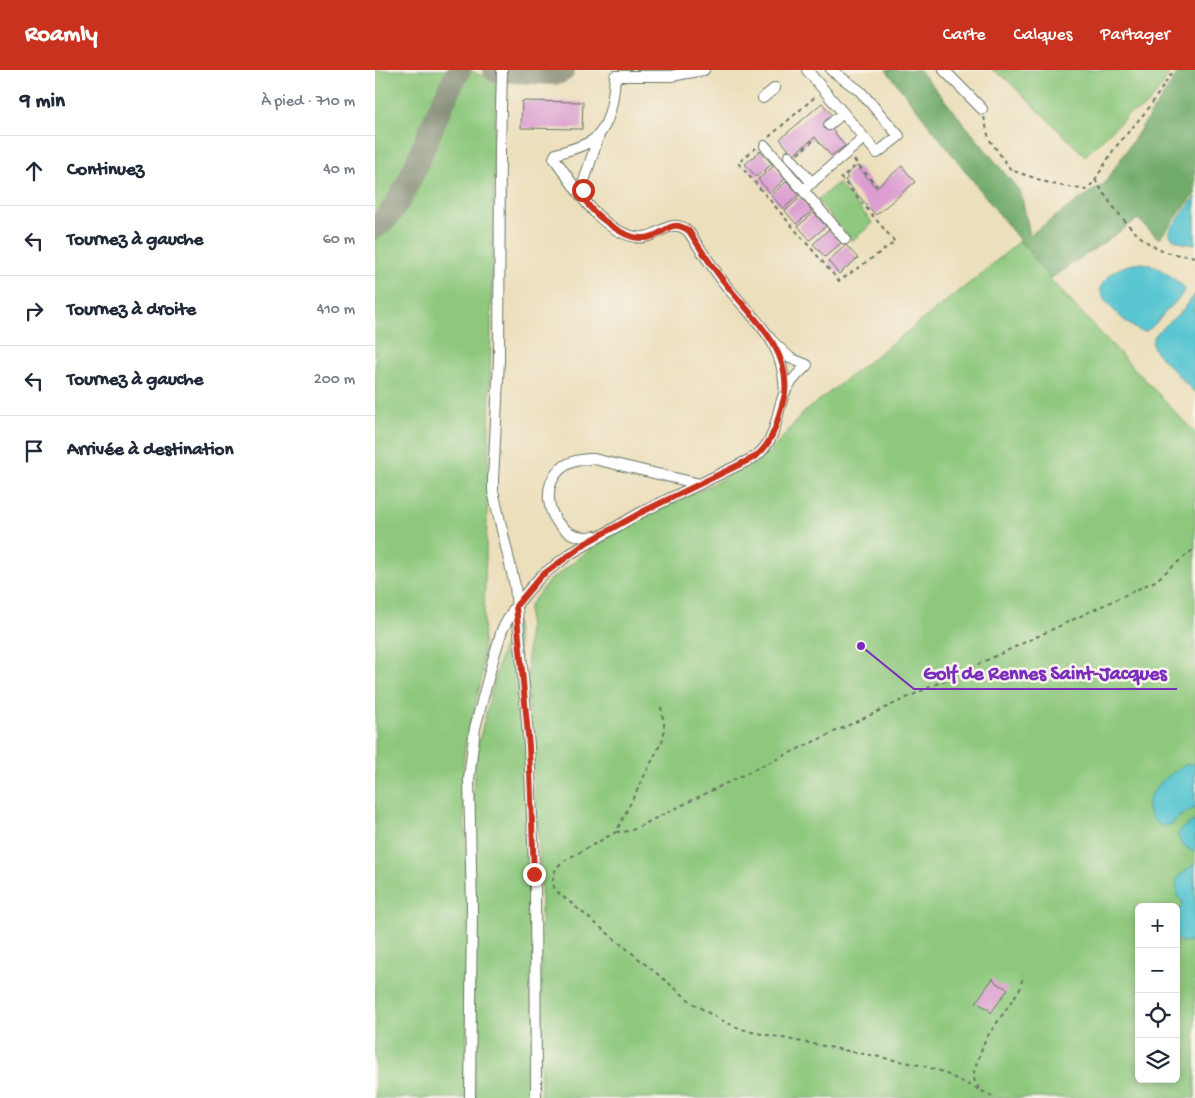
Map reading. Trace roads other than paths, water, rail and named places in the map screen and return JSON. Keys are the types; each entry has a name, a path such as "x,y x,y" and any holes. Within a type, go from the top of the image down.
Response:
{"lane":[{"path":"584,200 584,181 606,119 614,89 615,76 671,76 704,70"},
{"path":"807,70 877,153 899,136 860,91 831,70"},
{"path":"944,70 982,109"},
{"path":"502,71 499,360 493,492 515,586 529,746 534,840 536,1098"},
{"path":"763,98 775,88"},
{"path":"829,125 843,112"},
{"path":"599,135 591,142 556,154 554,158 593,212 618,231 637,237 651,237 675,225 682,226 689,231 728,288 773,341 790,358 807,365 785,392"},
{"path":"803,190 864,138"},
{"path":"765,146 845,239"},
{"path":"791,157 812,183"},
{"path":"469,1098 472,908 469,807 471,756 475,728 502,630 516,606 541,576 570,554 640,513 762,452 774,430 785,392 783,367 773,341"},
{"path":"602,534 587,537 569,533 557,522 552,513 549,492 551,481 561,469 569,464 585,459 594,459 700,484"}],"water":[{"path":"1195,197 1195,244 1188,244 1169,235 1169,231"},
{"path":"1140,263 1158,268 1184,288 1180,297 1146,331 1136,329 1111,308 1103,298 1100,288 1103,282 1116,270"},
{"path":"1195,294 1195,393 1156,352 1153,340 1155,335 1184,309"},
{"path":"1187,764 1195,764 1195,808 1179,817 1172,824 1161,826 1152,818 1148,809 1149,800 1153,791 1160,783"},
{"path":"1195,820 1195,852 1193,852 1181,843 1178,835 1181,829"},
{"path":"1195,863 1195,942 1180,941 1180,909 1183,902 1177,896 1176,879"}],"place":[{"name":"Golf de Rennes Saint-Jacques","path":"861,646"}]}
